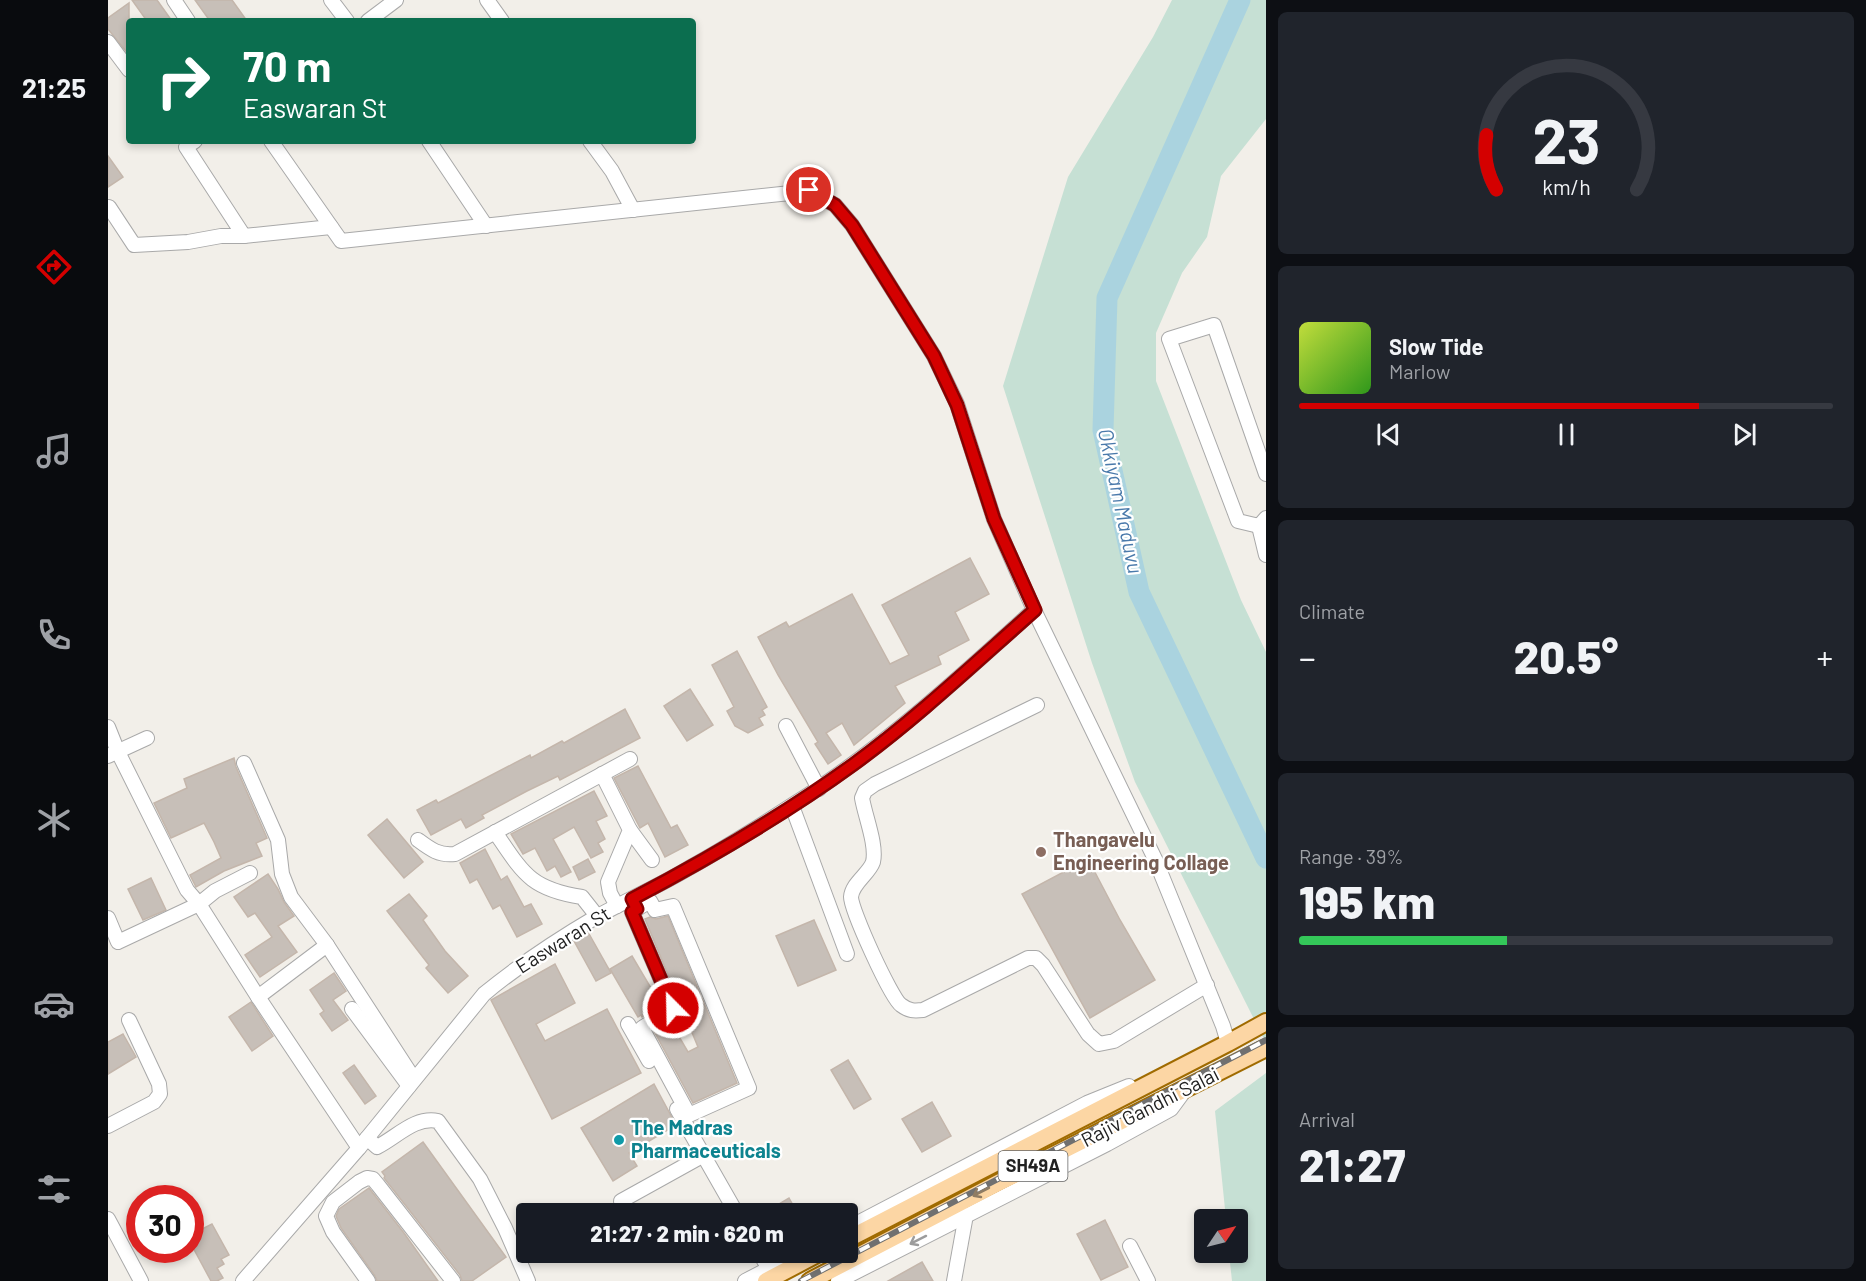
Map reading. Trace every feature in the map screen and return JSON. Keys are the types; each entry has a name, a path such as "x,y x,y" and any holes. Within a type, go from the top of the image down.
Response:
{"main road":[{"name":"Rajiv Gandhi Salai","path":"858,1234 1266,1022"},
{"name":"Rajiv Gandhi Salai","path":"810,1281 1262,1050"},
{"path":"768,1275 796,1263"}],"street":[{"path":"174,0 186,18"},
{"path":"332,0 345,18"},
{"path":"372,18 396,0"},
{"path":"487,0 500,18"},
{"path":"108,42 126,66"},
{"path":"188,144 244,236"},
{"path":"273,144 341,241 809,190 835,205 852,225 934,356 957,405 994,519 1035,610 1155,859 1207,985 1228,1043"},
{"path":"431,144 486,226"},
{"path":"592,144 612,171 633,210"},
{"path":"109,207 134,245 188,242 221,236 244,236 331,227"},
{"path":"1265,551 1263,522 1238,521 1169,339 1214,325 1266,474"},
{"name":"Easwaran St","path":"243,1281 363,1143 484,994 549,946 597,916 617,906 634,904 819,789 943,693 1035,610"},
{"path":"1037,705 865,790 862,798 873,847 873,862 851,897 889,989 899,1004 912,1011 923,1010 1028,958 1036,958 1043,965 1088,1034 1099,1044 1114,1041 1207,985"},
{"path":"786,726 819,789"},
{"path":"108,727 113,754 187,890 199,904 258,997 363,1143 377,1147 424,1121 438,1121 480,1179 528,1281"},
{"path":"113,754 147,738"},
{"path":"418,840 435,852 445,855 455,854 630,759"},
{"path":"244,762 278,840 282,874 291,897 327,945 412,1083"},
{"path":"602,774 630,830 652,860"},
{"path":"792,806 847,954"},
{"path":"617,906 610,893 608,882 630,830"},
{"path":"495,832 522,872 535,883 566,895 582,897 597,916"},
{"path":"108,918 118,942 199,904 215,891 250,873"},
{"path":"650,901 655,910 673,906 749,1088 689,1115 642,1028 673,1008 632,912 634,904 650,901"},
{"path":"258,997 327,945"},
{"path":"352,1009 412,1083"},
{"path":"108,1126 154,1101 160,1094 159,1084 129,1020"},
{"path":"628,1024 731,1203"},
{"path":"858,1223 1088,1103 1203,1056"},
{"path":"838,1281 1171,1109 1186,1088"},
{"path":"389,1111 407,1129"},
{"path":"621,1201 704,1155"},
{"path":"368,1281 333,1232 326,1216 333,1202 367,1178 373,1179 453,1281"},
{"path":"954,1281 966,1215"},
{"path":"108,1219 141,1281"},
{"path":"1130,1246 1148,1281"},
{"path":"745,1281 768,1275 785,1263"}],"green space":[{"path":"1172,0 1266,0 1266,119 1221,176 1207,237 1182,273 1156,333 1156,381 1241,600 1266,652 1266,1043 1135,782 1092,663 1003,386 1068,177 1153,37"},
{"path":"1266,1073 1266,1281 1232,1281 1230,1263 1248,1263 1248,1209 1225,1209 1215,1111"}],"building":[{"path":"132,0 157,0 170,18 145,18"},
{"path":"195,0 232,0 245,18 208,18"},
{"path":"129,3 129,18 126,18 126,51 108,29 108,18"},
{"path":"108,156 123,177 108,187"},
{"path":"970,558 989,594 955,612 969,640 938,656 941,664 895,686 905,703 854,745 842,723 826,733 841,755 828,764 815,744 818,742 758,637 786,622 789,627 852,594 890,664 909,655 882,605"},
{"path":"737,651 767,707 762,710 765,715 759,718 763,725 748,733 735,726 727,711 734,707 712,665"},
{"path":"690,689 713,725 687,741 664,706"},
{"path":"625,709 640,738 560,780 558,776 527,791 482,815 484,818 466,828 461,819 431,835 417,810 436,800 438,803 530,755 531,758 562,741 564,743"},
{"path":"234,758 267,838 256,843 262,856 224,871 196,887 190,875 221,858 214,842 204,823 171,838 154,803 187,788 184,779"},
{"path":"638,766 671,828 677,825 688,845 665,857 648,823 640,828 614,778"},
{"path":"594,791 607,816 596,821 605,839 598,843 603,852 591,858 574,827 553,839 571,872 561,877 555,866 547,871 535,848 523,854 511,834"},
{"path":"387,819 423,862 404,878 368,835"},
{"path":"485,849 501,880 507,876 524,907 531,904 542,924 517,937 500,905 493,909 477,879 470,883 460,863"},
{"path":"588,859 595,872 579,880 573,867"},
{"path":"1088,859 1155,980 1090,1018 1022,894"},
{"path":"268,874 294,916 278,926 297,952 260,977 245,955 272,937 255,913 248,917 234,897"},
{"path":"151,878 166,910 143,920 128,889"},
{"path":"409,894 427,916 423,920 445,951 468,976 448,993 426,968 429,965 387,911"},
{"path":"668,916 737,1083 693,1103 654,1031 670,1021 688,1052 698,1047 645,919"},
{"path":"814,920 836,970 798,986 776,936"},
{"path":"588,932 611,973 596,981 574,941"},
{"path":"632,956 661,1005 642,1017 641,1015 638,1017 610,969"},
{"path":"555,964 575,1003 536,1024 545,1041 607,1009 641,1073 552,1119 491,1000"},
{"path":"334,973 346,991 333,1000 348,1020 332,1031 320,1014 324,1011 310,990"},
{"path":"251,1002 273,1036 252,1051 229,1017"},
{"path":"123,1034 136,1057 108,1074 108,1042"},
{"path":"848,1060 871,1099 854,1109 831,1070"},
{"path":"354,1065 376,1096 365,1104 343,1073"},
{"name":"The Madras Pharmaceuticals","path":"654,1084 676,1125 629,1153 637,1166 613,1181 581,1128"},
{"path":"932,1102 951,1136 922,1152 902,1119"},
{"path":"423,1142 506,1257 472,1281 462,1281 460,1275 384,1178 382,1172"},
{"path":"369,1188 438,1281 377,1281 341,1228 336,1216 339,1209"},
{"path":"789,1198 792,1203 781,1203"},
{"path":"1105,1220 1128,1267 1101,1280 1077,1234"},
{"path":"212,1224 229,1255 221,1259 224,1264 217,1268 223,1278 217,1281 211,1281 201,1263 204,1263 204,1228"},
{"path":"922,1262 933,1281 888,1281"}],"waterway":[{"name":"Okkiyam Maduvu","path":"1240,0 1107,298 1103,430 1139,592 1266,858"}],"railway":[{"path":"801,1281 1266,1040"}],"place":[{"name":"Thangavelu Engineering Collage","path":"1041,852"},
{"name":"The Madras Pharmaceuticals","path":"619,1140"}],"route":[{"path":"673,1008 632,912 637,909 632,899 689,868 819,789 943,693 1035,610 994,519 957,405 934,356 852,225 835,205 809,190"}]}
